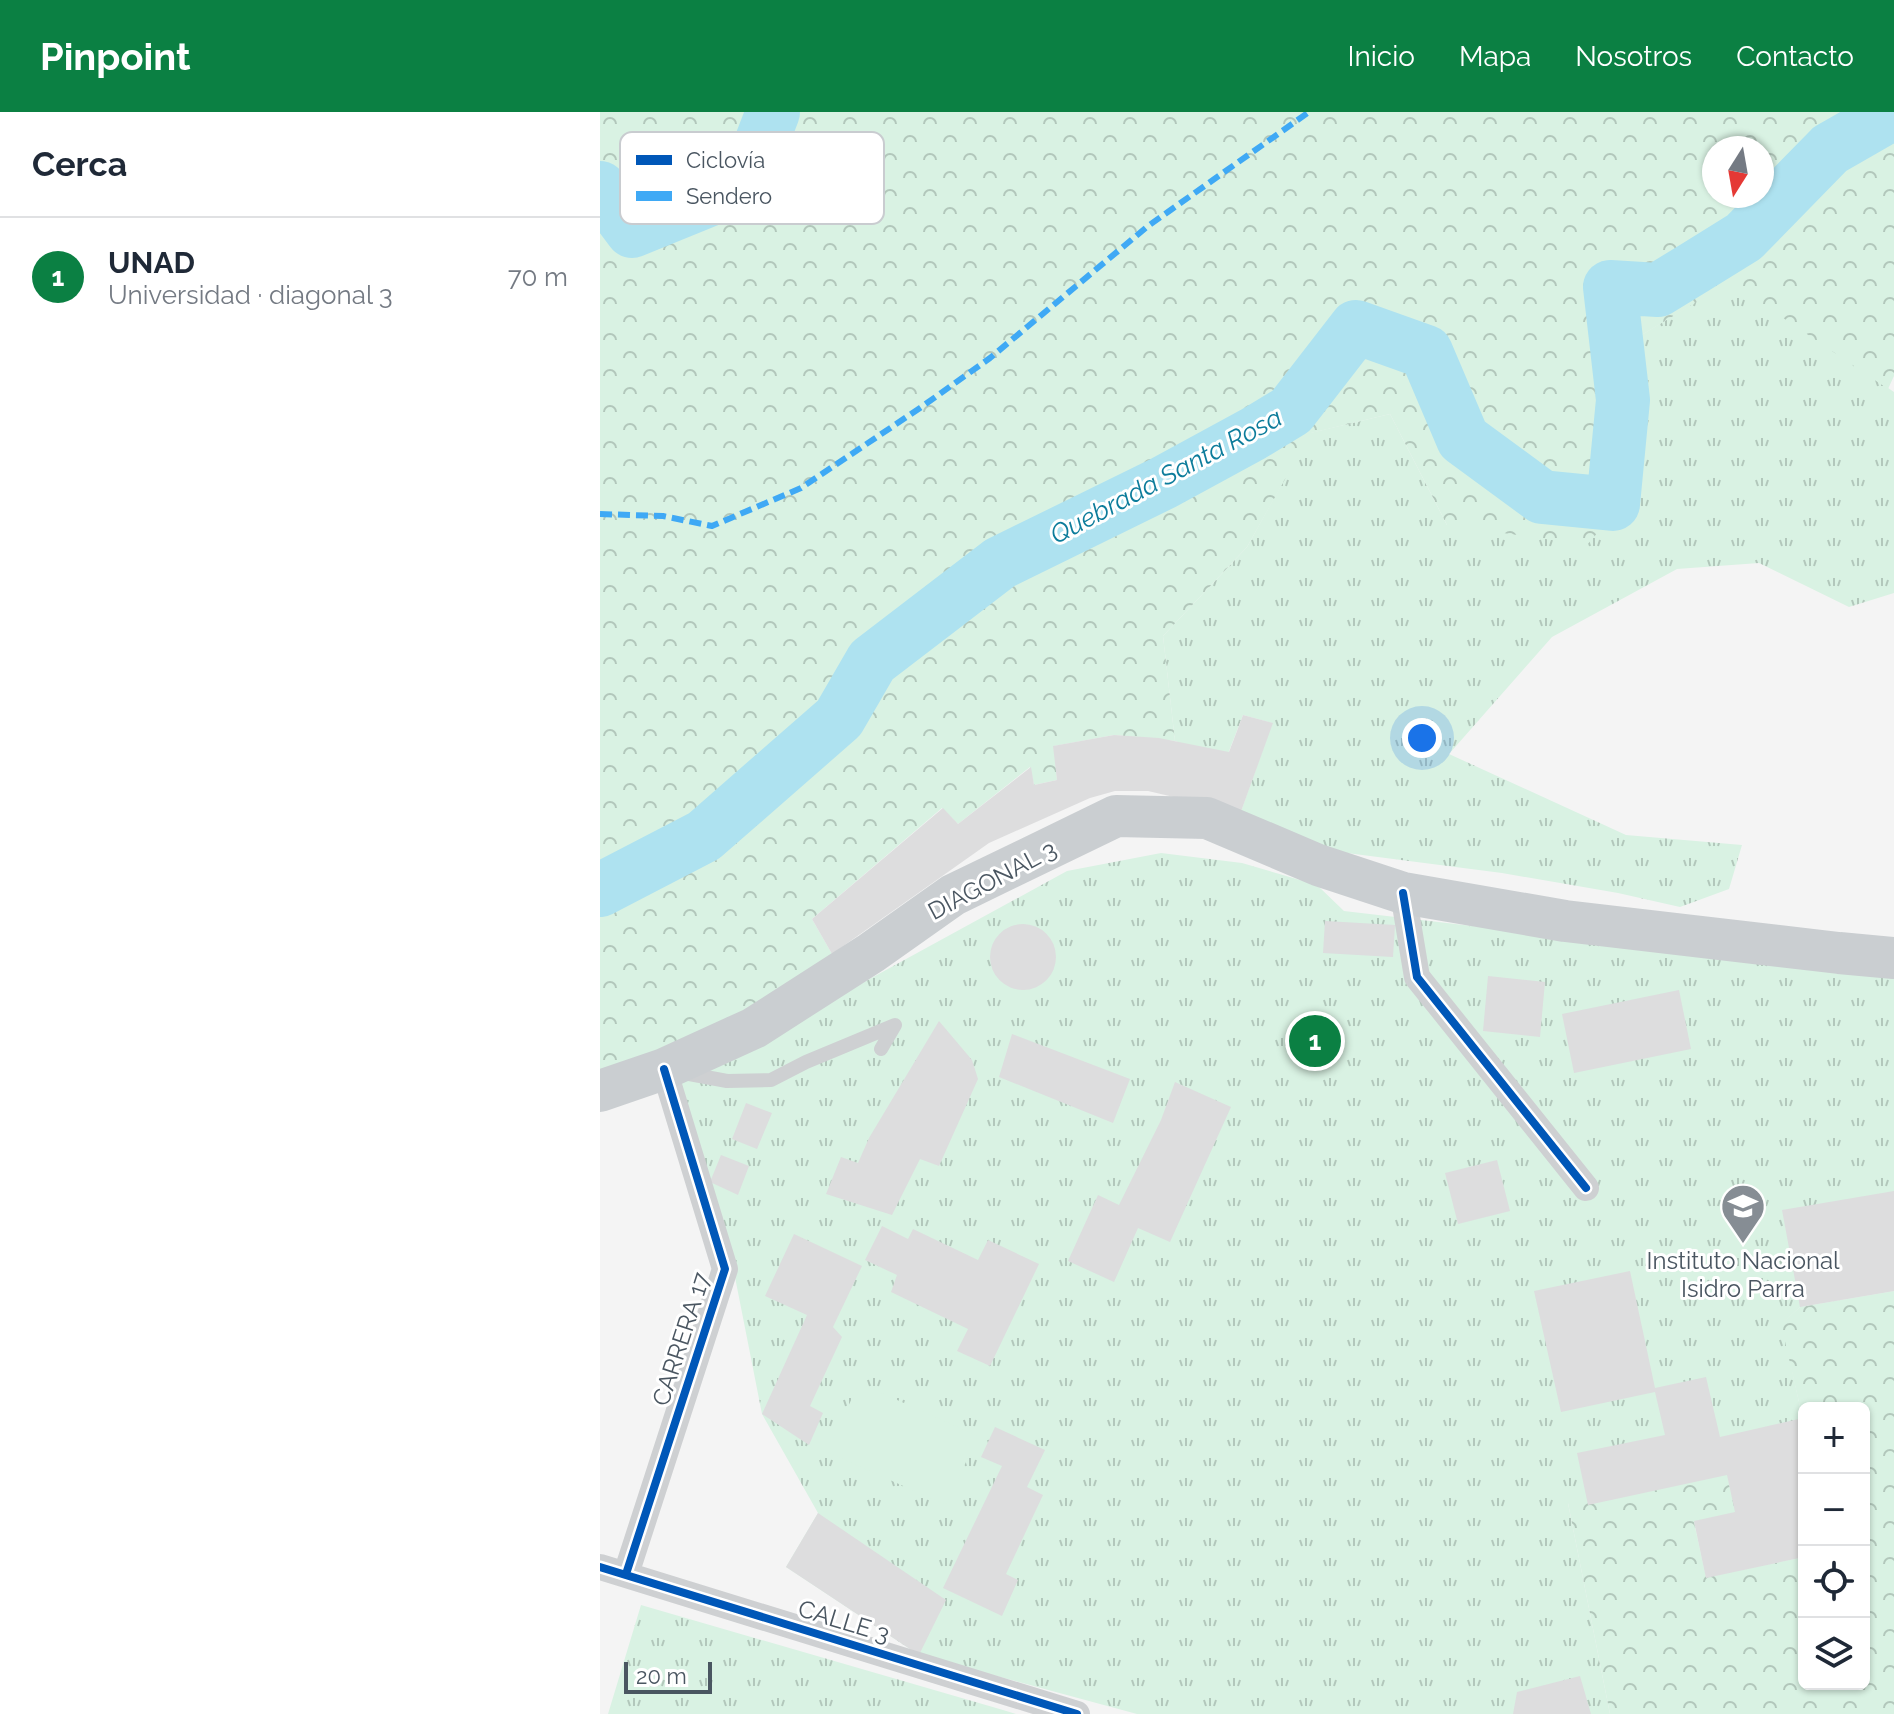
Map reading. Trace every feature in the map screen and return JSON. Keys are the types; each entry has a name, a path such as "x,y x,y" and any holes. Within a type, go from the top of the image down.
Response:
{"main road":[{"name":"DIAGONAL 3","path":"600,1091 664,1069 754,1028 871,953 953,895 1116,816 1207,818 1318,865 1403,893 1565,921 1894,958"}],"street":[{"path":"1403,893 1417,977 1586,1188"},
{"name":"CARRERA 17","path":"626,1574 725,1269 664,1069"},
{"name":"CALLE 3","path":"600,1567 1077,1714"}],"lane":[{"path":"664,1069 727,1081 771,1080 895,1025 881,1049"}],"green space":[{"path":"600,112 1894,112 1894,376 1888,389 1730,282 1630,342 1637,487 1587,545 1447,525 1390,414 1311,433 1247,547 1163,636 1175,741 1114,735 1054,746 1057,780 1034,785 1030,767 958,824 942,808 812,919 832,954 744,1021 600,1070"},
{"path":"1730,281 1894,392 1894,593 1849,607 1759,563 1677,569 1552,637 1449,754 1626,835 1742,845 1729,889 1680,907 1502,873 1339,852 1239,817 1272,723 1243,715 1226,759 1175,741 1163,636 1247,547 1310,433 1390,414 1447,525 1637,487 1630,342"},
{"path":"1161,853 1242,863 1317,885 1344,911 1894,975 1894,1291 1800,1307 1782,1324 1799,1402 1798,1558 1706,1578 1694,1521 1568,1503 1610,1714 1137,1714 919,1655 786,1567 818,1513 762,1414 733,1267 673,1078 705,1069 1067,871"},
{"path":"1894,1291 1894,1714 1610,1714 1568,1503 1727,1475 1735,1512 1694,1522 1706,1577 1798,1558 1798,1690 1870,1690 1870,1402 1799,1402 1781,1324 1800,1307"},
{"path":"859,1383 978,1436 946,1505 827,1452"},
{"path":"641,1605 1003,1710 1016,1714 608,1714"}],"building":[{"path":"1243,715 1273,723 1239,817 1208,805 1148,791 1115,791 1090,798 989,843 832,954 812,919 943,808 958,824 1031,767 1034,785 1057,780 1053,746 1114,735 1159,738 1229,752"},
{"path":"1325,921 1395,925 1393,957 1323,953"},
{"path":"1016,924 1030,924 1042,929 1051,938 1056,957 1054,970 1047,981 1030,990 1016,990 1004,985 995,976 990,964 990,950 995,938 1004,929"},
{"path":"1488,976 1545,982 1540,1037 1483,1031"},
{"path":"1679,990 1691,1049 1574,1073 1562,1014"},
{"path":"939,1021 972,1060 978,1079 939,1166 920,1159 892,1215 826,1194 841,1157 858,1163 869,1138"},
{"path":"1012,1034 1130,1079 1113,1123 999,1077"},
{"path":"1175,1082 1231,1107 1170,1242 1138,1228 1114,1282 1068,1261 1098,1195 1119,1205 1161,1120"},
{"path":"746,1103 772,1113 757,1149 732,1139"},
{"path":"721,1155 749,1166 738,1195 710,1182"},
{"path":"1497,1160 1510,1211 1458,1224 1445,1173"},
{"path":"1894,1191 1894,1291 1800,1307 1782,1210"},
{"path":"882,1226 908,1239 913,1229 978,1260 988,1240 1039,1264 990,1366 957,1351 968,1329 891,1292 897,1275 865,1260"},
{"path":"794,1234 862,1266 833,1327 842,1337 810,1406 823,1413 809,1445 762,1414 807,1315 765,1296"},
{"path":"1630,1271 1655,1388 1706,1377 1720,1437 1798,1419 1798,1558 1706,1578 1694,1521 1735,1512 1727,1475 1588,1505 1577,1453 1665,1435 1655,1392 1561,1412 1534,1291"},
{"path":"995,1427 1045,1450 1027,1487 1043,1495 1006,1574 1018,1580 1002,1616 943,1588 1002,1466 981,1457"},
{"path":"818,1513 946,1600 919,1655 786,1567"},
{"path":"1580,1676 1591,1714 1513,1714 1517,1692"}],"waterway":[{"path":"765,132 773,112"},
{"name":"Quebrada Santa Rosa","path":"600,890 704,836 839,718 872,661 1000,563 1163,483 1291,411 1356,327 1426,352 1463,439 1542,497 1613,504 1623,400 1610,287 1658,290 1744,237 1830,149 1884,118 1887,112"},
{"path":"600,188 620,215"},
{"path":"627,224 632,231 649,224"}],"marked path":[{"path":"600,514 663,516 712,526 801,488 990,358 1148,226 1309,112"}],"cycle path":[{"path":"1403,893 1417,977 1586,1188"},
{"path":"626,1574 725,1269 664,1069"},
{"path":"600,1567 1077,1714"}],"place":[{"name":"UNAD","path":"1315,1041"},
{"name":"Instituto Nacional Isidro Parra","path":"1743,1245"}]}
